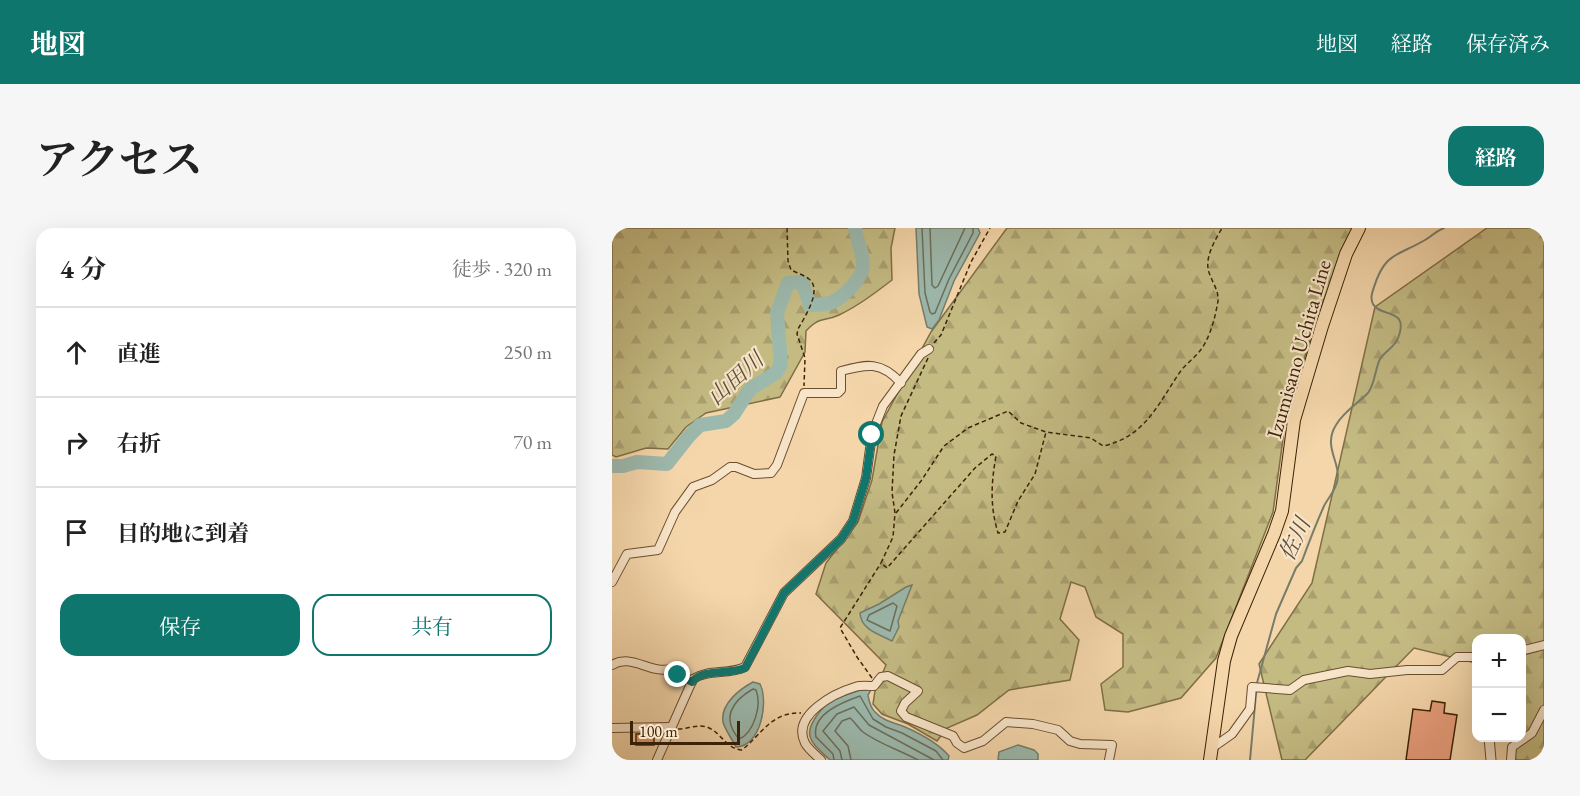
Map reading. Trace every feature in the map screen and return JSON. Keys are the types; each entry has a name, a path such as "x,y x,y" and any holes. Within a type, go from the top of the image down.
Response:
{"main road":[{"name":"Izumisano Uchita Line","path":"1211,754 1224,661 1231,636 1282,511 1294,420 1346,254 1359,228"}],"street":[{"path":"657,760 692,682 699,675 736,672 745,668 784,593 841,539 853,521 866,478 872,435 883,406 921,354 928,349"},
{"path":"612,582 627,554 658,550 675,512 693,488 712,480 730,467 754,474 771,473 777,465 804,393 838,393 841,390 841,371 865,365 890,370 901,383"},
{"path":"1526,650 1544,645"},
{"path":"1211,754 1232,734 1250,709 1252,687 1290,690 1304,680 1348,671 1361,675 1407,670 1442,670 1457,657 1472,657"},
{"path":"612,665 618,661 625,661 657,670 670,669 692,682"},
{"path":"821,760 805,744 802,734 803,723 822,701 858,686 874,686 881,677 888,676 918,691 905,703 901,711 906,717 953,736 964,748 983,741 1006,722 1033,724 1058,730 1070,741 1080,744 1112,745 1109,760"},
{"path":"1511,760 1512,747 1532,733 1544,710"},
{"path":"612,728 671,727"},
{"path":"1489,742 1491,760"}],"path":[{"path":"787,228 788,261 791,270 811,280 813,285 813,300 797,334 805,358 804,393"},
{"path":"876,684 840,628 881,563 893,537 895,513 892,492 893,473 901,416 929,356 928,349 941,335 971,262 990,228"},
{"path":"895,513 921,481 944,446 968,428 1008,411 1021,423 1046,432 1091,438 1103,446 1123,440 1156,411 1181,370 1209,338 1218,298 1207,263 1222,228"},
{"path":"881,563 886,568 975,468 992,454 996,456 991,488 993,515 998,533 1005,532 1018,501 1035,474 1046,432"},
{"path":"671,727 680,729 704,726 712,729 732,748 742,750 770,722 787,713 802,713"}],"green space":[{"path":"612,228 895,228 891,248 892,280 853,308 819,321 806,331 805,352 780,397 706,413 686,427 668,449 646,448 616,457 612,455"},
{"path":"1007,228 1354,228 1318,314 1286,417 1273,512 1216,658 1181,698 1128,712 1105,710 1101,684 1123,667 1123,634 1096,617 1085,587 1071,582 1060,619 1079,640 1070,680 1009,690 977,715 947,728 937,741 908,724 882,714 873,704 875,691 886,665 816,594 826,563 858,522 872,480 882,422 931,332"},
{"path":"1487,228 1544,228 1544,760 1516,760 1512,742 1526,742 1526,634 1472,634 1472,662 1414,648 1305,760 1282,760 1259,664 1312,583 1375,307"}],"water":[{"path":"916,228 978,228 980,233 954,281 939,320 932,329 927,327 919,294"},
{"path":"912,585 898,621 899,627 892,641 871,631 864,624 860,613"},
{"path":"753,682 760,684 763,692 761,722 752,740 736,747 724,725 723,715 732,698"},
{"path":"859,690 871,690 868,695 869,702 878,715 929,739 949,756 948,760 830,760 812,742 810,730 812,725 828,703"},
{"path":"1018,745 1034,750 1038,754 1038,760 998,760 999,752"}],"building":[{"path":"1432,701 1445,703 1444,713 1457,715 1450,760 1406,760 1413,709 1430,711"},
{"path":"654,733 654,745 636,745 636,734"}],"waterway":[{"name":"山田川","path":"612,466 637,462 667,464 700,425 726,421 734,414 750,389 776,373 781,364 777,313 788,283 802,282 810,305 830,303 843,295 856,281 863,266 855,228"},
{"name":"佐川","path":"1250,760 1257,683 1276,614 1337,482 1337,468 1331,448 1332,433 1343,416 1368,393 1380,359 1397,341 1401,328 1397,317 1382,311 1373,304 1371,298 1378,276 1394,256 1444,228"}],"route":[{"path":"678,675 692,682 699,675 736,672 745,668 784,593 841,539 853,521 866,478 872,435"}]}
